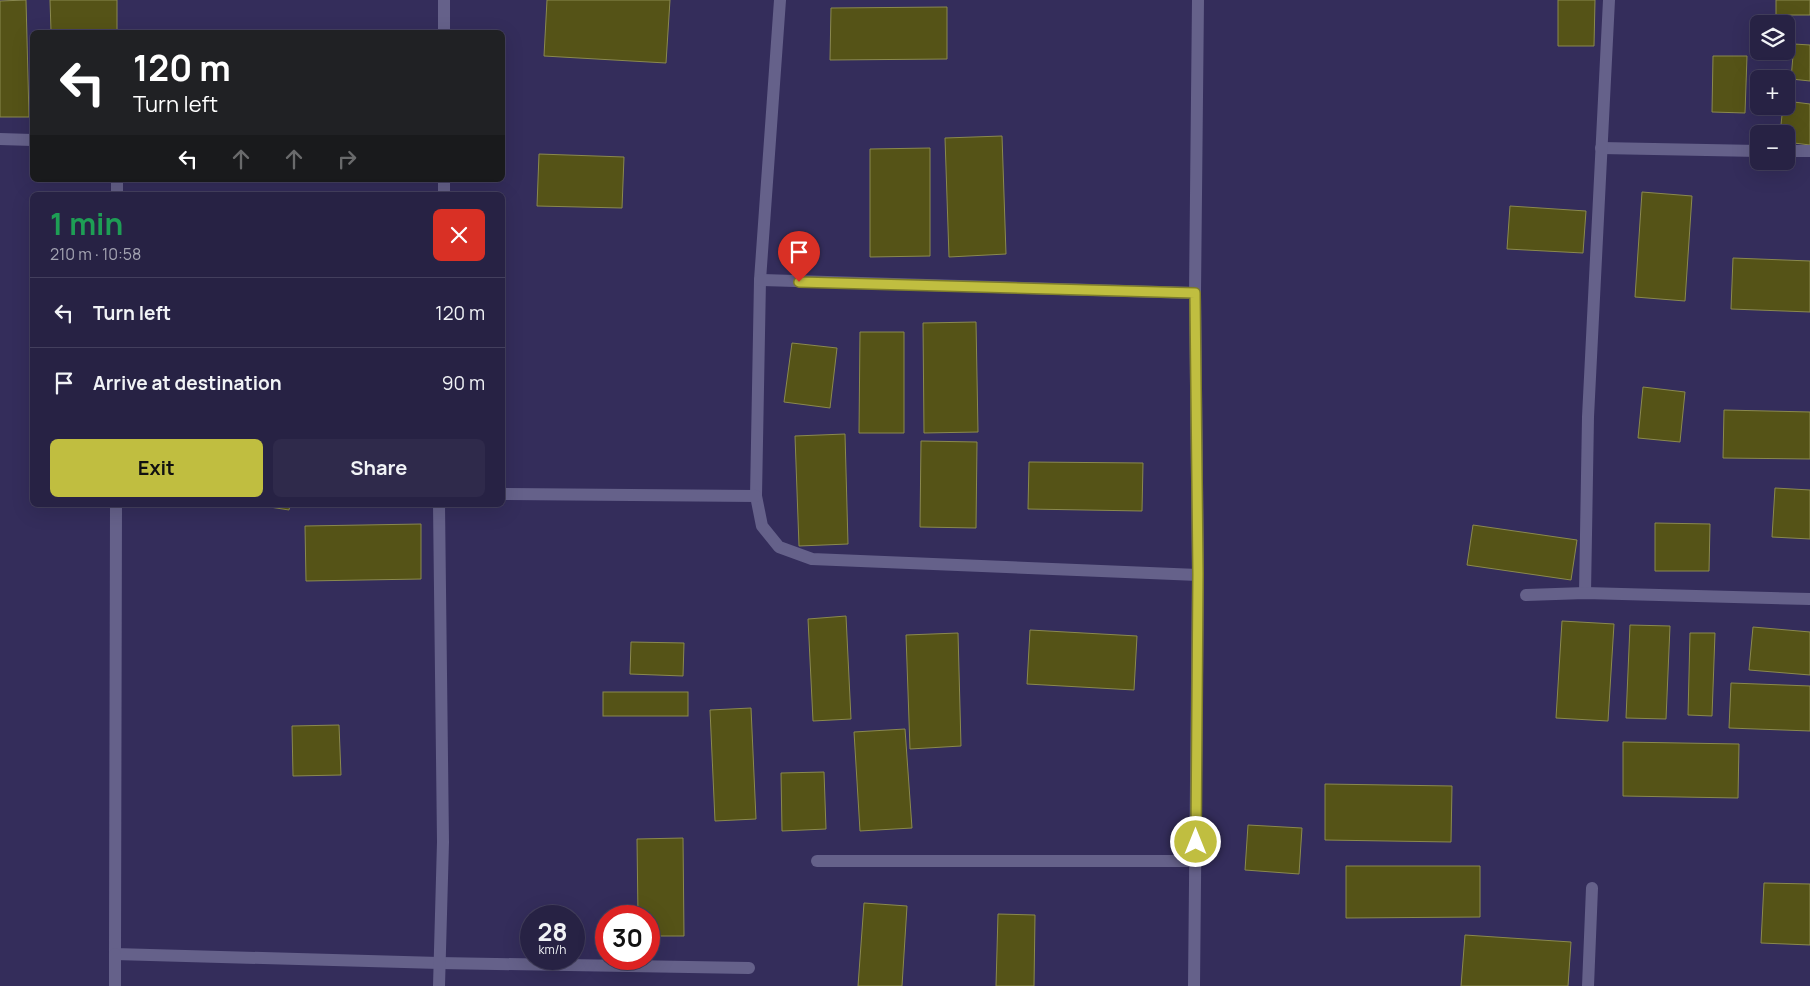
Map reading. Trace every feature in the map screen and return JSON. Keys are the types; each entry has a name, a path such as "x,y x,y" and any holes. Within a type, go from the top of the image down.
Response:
{"street":[{"path":"444,0 444,30"},
{"path":"780,0 760,280 756,496 762,526 779,548 812,559 1198,574"},
{"path":"1194,986 1198,574 1195,293 1198,0"},
{"path":"1585,593 1588,417 1609,0"},
{"path":"0,139 30,140"},
{"path":"1601,148 1750,151"},
{"path":"1795,151 1810,152"},
{"path":"760,280 1195,293"},
{"path":"505,494 756,496"},
{"path":"115,986 116,507"},
{"path":"439,507 443,842 439,986"},
{"path":"1526,595 1585,593 1810,599"},
{"path":"816,861 1196,861"},
{"path":"1588,986 1592,888"},
{"path":"115,954 439,963 749,968"}],"building":[{"path":"26,0 29,117 0,117 0,1"},
{"path":"50,0 117,0 117,30 51,30"},
{"path":"547,0 670,0 666,63 544,56"},
{"path":"1558,0 1595,0 1594,46 1558,46"},
{"path":"1776,0 1810,0 1810,15 1776,15"},
{"path":"947,7 947,59 830,60 831,8"},
{"path":"1795,44 1810,45 1810,81 1795,79 1795,70 1792,70 1793,60 1795,60"},
{"path":"1713,56 1747,56 1745,113 1712,112"},
{"path":"1795,102 1810,104 1810,145 1795,143 1795,125 1781,125 1782,115 1795,115"},
{"path":"1002,136 1006,254 949,257 945,138"},
{"path":"930,148 930,256 870,257 870,149"},
{"path":"539,154 624,157 622,208 537,206"},
{"path":"1642,192 1692,196 1685,301 1635,297"},
{"path":"1510,206 1586,211 1583,253 1507,249"},
{"path":"1733,258 1810,261 1810,312 1731,309"},
{"path":"976,322 978,432 924,433 923,323"},
{"path":"860,332 904,332 904,433 859,433"},
{"path":"792,343 837,348 830,408 784,402"},
{"path":"1643,387 1685,392 1680,442 1638,438"},
{"path":"1724,410 1810,412 1810,459 1723,458"},
{"path":"845,434 848,544 799,546 795,436"},
{"path":"921,441 977,442 976,528 920,527"},
{"path":"1029,462 1143,463 1142,511 1028,509"},
{"path":"1775,488 1810,490 1810,539 1772,537"},
{"path":"270,507 290,507 289,510"},
{"path":"1655,523 1710,524 1709,571 1655,571"},
{"path":"421,524 421,579 306,581 305,526"},
{"path":"1473,525 1577,540 1571,580 1467,565"},
{"path":"846,616 851,719 813,721 808,619"},
{"path":"1562,621 1614,624 1608,721 1556,718"},
{"path":"1630,625 1670,626 1666,719 1626,718"},
{"path":"1753,627 1810,632 1810,675 1749,670"},
{"path":"1030,630 1137,636 1134,690 1027,684"},
{"path":"958,633 961,746 910,749 906,635"},
{"path":"1690,633 1715,633 1712,716 1688,715"},
{"path":"631,642 684,643 683,676 630,674"},
{"path":"1731,683 1810,686 1810,731 1729,728"},
{"path":"603,692 688,692 688,716 603,716"},
{"path":"751,708 756,819 715,821 710,710"},
{"path":"339,725 341,775 293,776 292,726"},
{"path":"905,729 912,828 860,831 854,732"},
{"path":"1623,742 1739,744 1738,798 1623,796"},
{"path":"824,772 826,829 782,831 781,773"},
{"path":"1325,784 1452,786 1451,842 1325,840"},
{"path":"1248,825 1302,828 1299,874 1245,870"},
{"path":"683,838 684,936 660,936 660,905 638,905 637,839"},
{"path":"1346,866 1480,866 1480,917 1346,918"},
{"path":"1764,883 1810,884 1810,945 1761,943"},
{"path":"864,903 907,906 902,986 858,986"},
{"path":"998,914 1035,915 1034,986 996,986"},
{"path":"1465,935 1571,942 1568,986 1461,986"}],"route":[{"path":"799,282 1195,293 1198,574 1196,842"}]}
